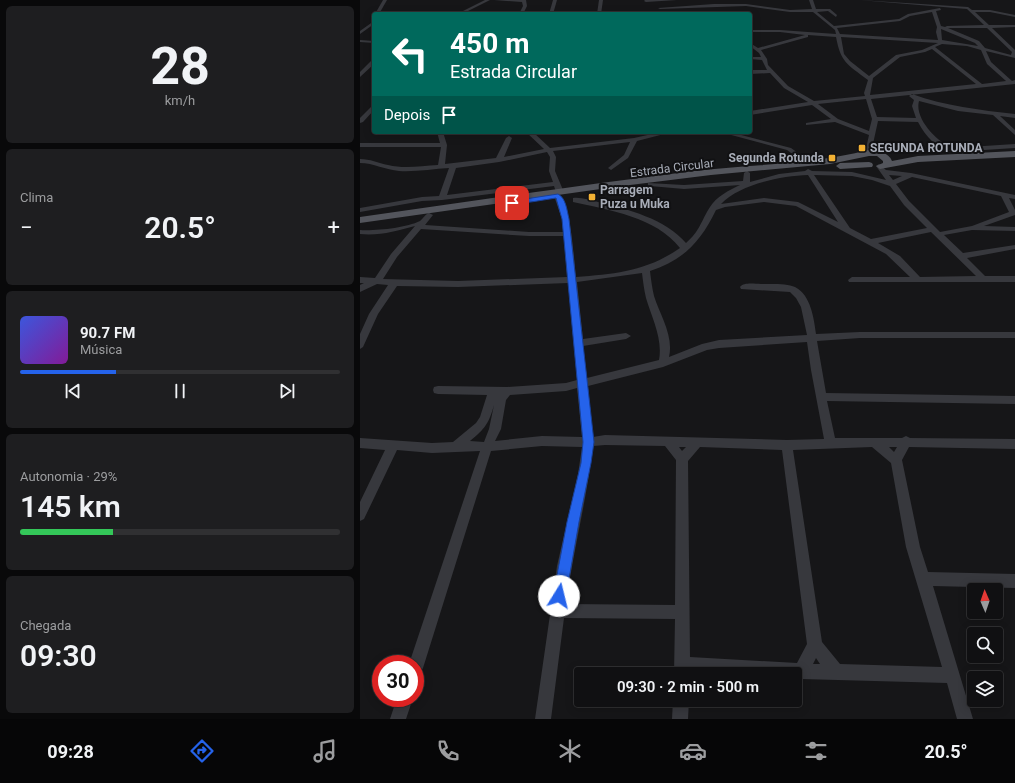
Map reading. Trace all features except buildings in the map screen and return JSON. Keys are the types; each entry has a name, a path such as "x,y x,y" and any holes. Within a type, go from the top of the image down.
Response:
{"main road":[{"path":"879,154 904,155 1015,150"},
{"name":"Estrada Circular","path":"360,225 424,221 558,190 586,192 747,173 806,168 864,154 879,154"},
{"path":"864,154 860,161 869,165"},
{"path":"879,154 888,160 883,167"},
{"path":"883,167 918,159 1015,154"},
{"name":"Estrada Circular","path":"360,220 558,190 711,172 869,165 883,167"}],"street":[{"path":"378,12 385,0"},
{"path":"463,12 488,0"},
{"path":"496,0 524,0 525,6 522,12"},
{"path":"551,12 554,0"},
{"path":"599,12 602,0"},
{"path":"646,1 675,0"},
{"path":"710,0 719,10"},
{"path":"811,0 813,10 818,16 837,30 839,36 838,41 842,54 848,62 870,79"},
{"path":"752,30 949,42 1014,57 1014,52 1010,47 968,8 861,0"},
{"path":"896,0 923,13"},
{"path":"927,0 930,5"},
{"path":"646,1 649,4 660,8 714,5 746,6 793,11 830,11 836,16"},
{"path":"833,27 900,20 907,16 934,11 960,2"},
{"path":"774,9 778,3"},
{"path":"660,8 664,12"},
{"path":"934,11 940,27 938,32 941,42"},
{"path":"971,11 1015,16"},
{"path":"360,33 372,24"},
{"path":"940,27 1015,26"},
{"path":"940,27 977,42 983,49 989,63 1011,82 1015,89"},
{"path":"758,49 805,36 820,35"},
{"path":"360,41 372,42"},
{"path":"864,154 875,119 867,93 870,79 898,56 923,51 941,42"},
{"path":"752,45 764,55 766,65 786,87 813,103 821,111 836,120 871,134"},
{"path":"932,47 980,85"},
{"path":"752,58 765,58"},
{"path":"364,62 372,62"},
{"path":"360,75 372,63"},
{"path":"752,72 771,71"},
{"path":"752,113 813,103 1011,82"},
{"path":"907,93 917,99 958,109 1015,116"},
{"path":"917,99 915,106 920,120 930,135 944,147 950,149 1015,146"},
{"path":"363,121 372,109"},
{"path":"994,114 1015,132"},
{"path":"875,119 920,120"},
{"path":"808,124 836,120"},
{"path":"441,134 444,145 441,167"},
{"path":"532,134 549,150 553,157 552,171 564,208 588,442 587,460 573,522 557,612 543,719"},
{"path":"360,161 367,161 386,167 452,166 498,160 549,150 634,140 652,134"},
{"path":"730,134 789,149 796,154 848,231"},
{"path":"498,160 509,138"},
{"path":"611,168 630,153 634,140"},
{"path":"360,145 444,145"},
{"path":"442,198 452,166"},
{"path":"883,167 911,175 1015,197"},
{"path":"883,167 890,184 911,208 962,256 983,279"},
{"path":"650,184 684,187 746,184 806,168 871,177 890,184 911,175"},
{"path":"746,184 747,173"},
{"path":"360,280 394,283 482,284 572,280 645,269 664,261 694,242 702,231 712,209 722,199 746,184"},
{"path":"360,210 416,200 558,190"},
{"path":"564,208 586,192"},
{"path":"972,228 1013,213 1004,195"},
{"path":"576,200 596,203 652,222 682,241 685,248"},
{"path":"712,209 724,205 764,200 798,204 897,258 917,279"},
{"path":"360,232 375,233 389,231 424,221 516,233 567,234"},
{"path":"360,289 368,284 378,281 394,256 424,221"},
{"path":"870,242 972,228 1014,230"},
{"path":"962,256 1015,247"},
{"path":"645,269 650,296 660,324 666,349 663,363"},
{"path":"852,280 1015,279"},
{"path":"360,342 374,314 394,283"},
{"path":"744,287 775,287 796,291 800,296 806,307 810,324 810,337 830,443"},
{"path":"438,390 507,391 566,387 663,363 705,347 719,344 810,337 868,335 1015,335"},
{"path":"578,343 626,336"},
{"path":"666,349 682,356"},
{"path":"455,447 480,426 485,419 493,391"},
{"path":"419,655 487,447 496,429 501,399 507,391"},
{"path":"821,397 1015,400"},
{"path":"360,443 432,448 472,446 487,447 542,441 588,442 604,440 787,445 874,442 1015,444"},
{"path":"668,442 682,459 682,667"},
{"path":"682,459 698,442"},
{"path":"874,442 896,460 913,547 966,719"},
{"path":"896,460 906,442"},
{"path":"787,445 815,645 836,672"},
{"path":"360,515 393,446"},
{"path":"924,579 1015,581"},
{"path":"557,612 683,612"},
{"path":"802,669 815,645"},
{"path":"802,671 953,675"},
{"path":"398,719 402,707"},
{"path":"680,719 681,707"}],"place":[{"name":"SEGUNDA ROTUNDA","path":"862,148"},
{"name":"Segunda Rotunda","path":"832,158"},
{"name":"Parragem Puza u Muka","path":"592,197"}],"route":[{"path":"512,203 558,196 564,208 566,219 583,383 588,453 559,596"}]}
